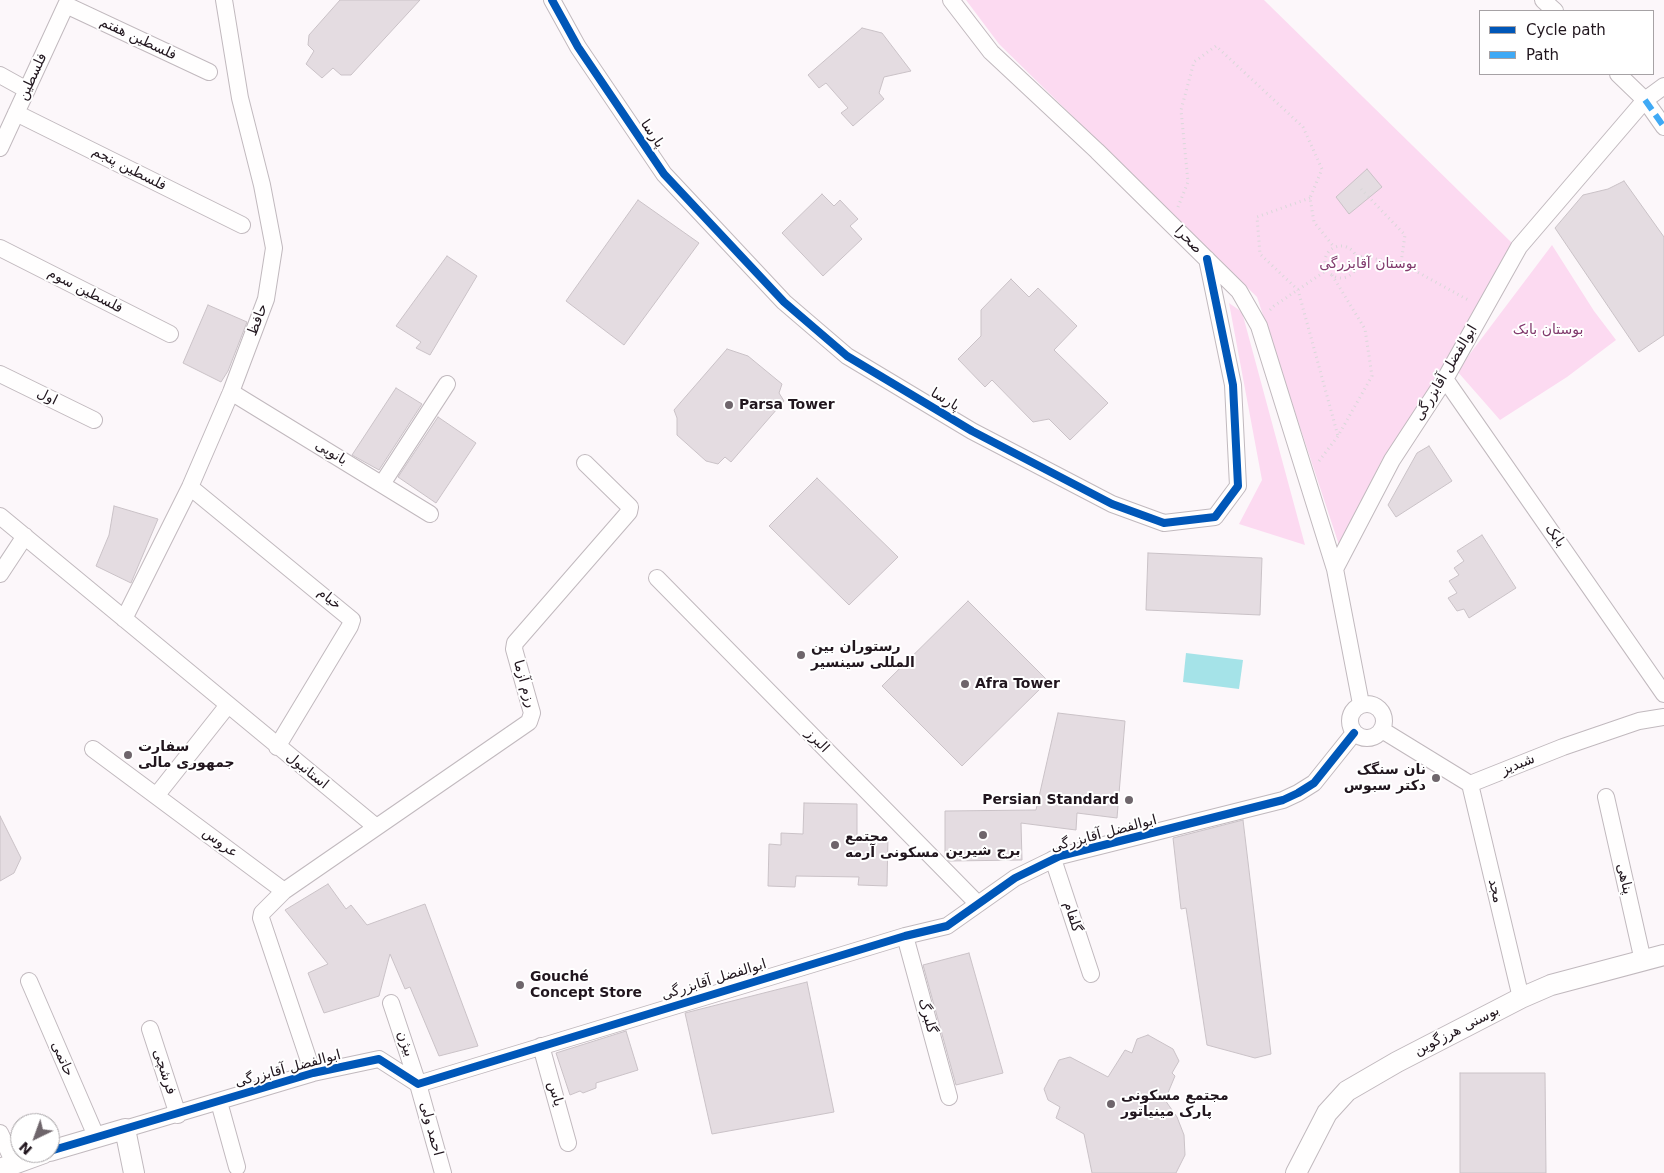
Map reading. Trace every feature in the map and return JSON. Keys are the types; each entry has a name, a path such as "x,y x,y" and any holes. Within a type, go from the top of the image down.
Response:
{"street":[{"name":"حافظ","path":"124,619 190,487 231,392 266,299 274,248 262,185 240,98 224,0"},
{"name":"پارسا","path":"552,0 578,48 664,174 784,302 840,350 972,431 1112,504 1164,523 1215,517 1238,486 1233,385 1207,259"},
{"name":"صحرا","path":"952,0 991,52 1172,224 1239,291 1259,326 1335,569"},
{"path":"1543,0 1554,10"},
{"name":"فلسطین هفتم","path":"66,6 209,72"},
{"name":"فلسطین","path":"0,148 66,6"},
{"path":"0,75 27,90"},
{"path":"1619,75 1645,100 1664,127"},
{"name":"ابوالفضل آقابزرگی","path":"1335,569 1392,460 1445,378 1519,247 1645,100 1664,86"},
{"name":"فلسطین پنجم","path":"16,112 242,225"},
{"name":"فلسطین سوم","path":"0,248 170,334"},
{"name":"اول","path":"0,374 94,420"},
{"name":"بابک","path":"1445,378 1664,694"},
{"path":"382,484 448,384"},
{"name":"بانویی","path":"231,392 430,514"},
{"name":"رزم آزما","path":"375,826 529,722 532,718 514,649 515,643 629,512 630,507 585,463"},
{"name":"خیام","path":"190,487 352,620 277,747"},
{"name":"استانبول","path":"0,516 277,747 375,826"},
{"path":"0,574 24,536"},
{"path":"1335,569 1361,704"},
{"name":"البرز","path":"657,578 978,904"},
{"path":"1361,704 1368,704 1380,710 1384,716 1382,730 1378,735 1366,739 1354,733 1350,727 1351,713 1361,704"},
{"path":"156,796 228,705"},
{"name":"شبدیز","path":"1470,784 1562,747 1639,721 1664,717"},
{"path":"1382,730 1470,784"},
{"name":"ابوالفضل آقابزرگی","path":"60,1148 313,1073 379,1059 418,1084 905,936 948,926 1015,878 1053,859 1283,800 1314,783 1354,733"},
{"name":"عروس","path":"93,749 284,891"},
{"name":"مجد","path":"1470,784 1520,998"},
{"name":"پناهی","path":"1606,797 1643,960"},
{"path":"313,1073 261,918 264,908 284,891 375,826"},
{"name":"گلفام","path":"1053,859 1091,974"},
{"name":"گلبرگ","path":"905,936 949,1097"},
{"name":"بوسنی هرزگوین","path":"1296,1173 1327,1113 1347,1091 1397,1062 1520,998 1551,986 1664,955"},
{"name":"حاتمی","path":"29,981 96,1136"},
{"name":"بیژن","path":"391,1003 418,1084"},
{"name":"فرشچی","path":"150,1029 178,1114"},
{"name":"یاس","path":"541,1046 568,1143"},
{"name":"احمد ولی","path":"418,1084 443,1173"},
{"path":"219,1102 237,1167"},
{"path":"125,1129 134,1173"},
{"path":"0,1133 7,1166"}],"path":[{"path":"1172,224 1188,182 1181,110 1194,62 1216,46 1303,126 1322,169 1310,198 1314,222 1334,247"},
{"path":"1361,189 1405,235 1401,263"},
{"path":"1310,198 1257,216 1260,254 1298,290 1338,436"},
{"path":"1306,477 1338,436 1372,376 1365,329 1327,270 1324,262 1328,251 1334,247 1345,247 1356,256 1401,263 1484,310"},
{"path":"1332,275 1340,279 1355,272 1359,265 1356,256"},
{"path":"1259,326 1274,306 1327,270"}],"green space":[{"name":"بوستان آقابزرگی","path":"966,0 1264,0 1512,243 1437,377 1382,460 1339,545 1257,297 999,44"},
{"name":"بوستان بابک","path":"1552,245 1594,311 1616,340 1567,377 1500,420 1457,371"},
{"path":"1229,303 1242,312 1305,545 1239,524 1262,480"}],"water":[{"path":"1186,653 1243,660 1239,689 1183,682"}],"building":[{"path":"340,0 420,0 351,75 341,75 333,68 322,78 306,64 314,51 308,45 309,35"},
{"path":"862,28 882,33 911,71 884,77 879,93 884,99 853,126 841,113 848,108 826,83 819,88 808,75"},
{"path":"1367,169 1382,187 1349,214 1336,197"},
{"path":"1624,181 1664,237 1664,335 1639,352 1555,228 1583,195 1608,189"},
{"path":"822,194 834,206 840,200 858,219 850,226 862,239 823,276 782,233"},
{"path":"638,200 699,243 624,345 566,301"},
{"path":"447,256 477,276 430,355 416,348 421,342 396,326"},
{"path":"1011,279 1029,297 1038,288 1077,326 1054,350 1108,403 1070,440 1049,419 1033,422 992,380 985,387 958,359 981,336 981,310"},
{"path":"208,305 247,322 228,371 221,382 183,363"},
{"name":"Parsa Tower","path":"727,349 748,356 782,384 779,393 784,401 731,462 725,457 718,464 706,461 677,435 677,418 674,410"},
{"path":"396,388 422,404 379,470 352,455"},
{"path":"438,417 476,443 436,503 398,477"},
{"path":"1429,446 1452,481 1396,517 1388,505 1417,453"},
{"path":"817,478 898,557 849,605 769,526"},
{"path":"114,506 158,519 131,583 96,566 109,535"},
{"path":"1482,535 1516,588 1469,618 1464,609 1457,611 1448,598 1457,593 1449,581 1459,575 1454,568 1464,561 1457,551"},
{"path":"1148,553 1262,558 1260,615 1146,610"},
{"name":"Afra Tower","path":"968,601 1048,681 962,766 882,686"},
{"path":"1058,713 1125,721 1117,818 1077,813 1076,830 1021,823 1022,860 949,861 945,856 945,811 1036,810"},
{"name":"مجتمع مسکونی آرمه","path":"804,803 857,804 857,836 888,836 887,886 858,885 859,877 796,876 795,887 768,886 769,844 781,845 781,833 803,834"},
{"path":"0,816 21,858 14,873 0,881"},
{"path":"1243,820 1271,1054 1255,1058 1207,1045 1186,908 1181,909 1173,838"},
{"path":"328,884 346,909 351,905 367,925 425,904 478,1046 439,1056 410,987 405,989 390,954 379,996 324,1013 308,973 328,964 285,910"},
{"path":"969,953 1003,1073 956,1085 923,965"},
{"path":"807,982 834,1112 712,1134 685,1013"},
{"path":"626,1031 638,1070 596,1083 596,1088 583,1093 580,1091 570,1095 556,1053"},
{"name":"مجتمع مسکونی پارک مینیاتور","path":"1148,1035 1173,1049 1179,1061 1172,1073 1175,1076 1165,1100 1177,1117 1184,1135 1185,1155 1176,1173 1092,1173 1084,1134 1056,1118 1060,1107 1048,1100 1044,1089 1059,1060 1070,1057 1108,1077 1125,1050 1132,1053 1137,1039"},
{"path":"1460,1073 1545,1073 1546,1173 1460,1173"}],"marked path":[{"path":"1645,100 1664,127"}],"cycle path":[{"path":"552,0 578,47 664,174 784,302 847,356 972,431 1112,504 1164,523 1215,517 1238,486 1233,385 1207,259"},
{"path":"60,1148 313,1073 379,1059 418,1084 905,936 947,926 1015,878 1060,856 1283,800 1298,793 1314,783 1354,733"}],"place":[{"name":"Parsa Tower","path":"729,405"},
{"name":"رستوران بین المللی سینسیر","path":"801,655"},
{"name":"Afra Tower","path":"965,684"},
{"name":"سفارت جمهوری مالی","path":"128,755"},
{"name":"نان سنگک دکتر سبوس","path":"1436,778"},
{"name":"Persian Standard","path":"1129,800"},
{"name":"برج شیرین","path":"983,835"},
{"name":"مجتمع مسکونی آرمه","path":"835,845"},
{"name":"Gouché Concept Store","path":"520,985"},
{"name":"مجتمع مسکونی پارک مینیاتور","path":"1111,1104"}]}
